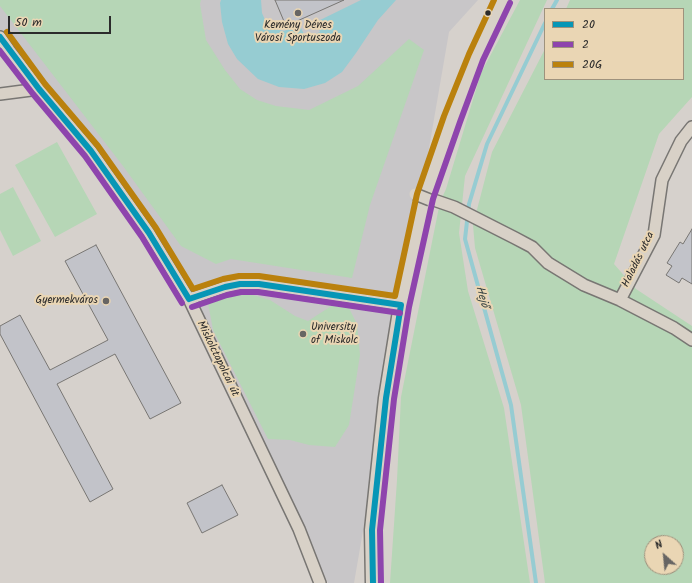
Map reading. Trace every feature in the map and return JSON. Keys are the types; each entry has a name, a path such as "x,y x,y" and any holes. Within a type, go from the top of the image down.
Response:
{"street":[{"path":"373,583 372,530 386,398 401,305 423,197 476,57 503,0"},
{"name":"Miskolctapolcai út","path":"0,36 39,90 91,150 148,233 189,299 300,529 320,583"},
{"path":"0,94 39,90"},
{"name":"Haladás utca","path":"451,207 532,247 548,263 584,285 620,300 654,235 662,180 681,141 692,127"},
{"path":"423,197 451,207"},
{"name":"Haladás utca","path":"451,207 492,226"},
{"path":"189,299 225,287 240,284 259,284 401,305"},
{"path":"620,300 674,328 692,340"}],"shaded area":[{"name":"University of Miskolc","path":"0,0 478,0 449,32 354,583 328,583 179,270 4,36 0,37"}],"green space":[{"path":"0,0 201,0 200,4 206,40 225,70 240,89 257,100 276,106 309,110 358,86 409,39 424,50 370,205 352,278 231,259 216,264 181,246 123,166 0,6"},
{"path":"520,0 547,0 465,176 459,233 468,291 504,408 530,583 390,583 401,397 440,202 446,189 481,73"},
{"path":"570,0 692,0 692,97 659,134 614,264 636,289 692,326 692,583 545,583 521,405 475,248 473,225 492,152 544,51 544,80 684,80 684,8 566,8"},
{"path":"57,142 97,214 55,237 15,165"},
{"path":"13,187 41,241 13,256 0,230 0,194"},
{"path":"239,291 270,300 295,316 308,321 336,303 346,302 357,324 360,355 349,425 335,447 309,445 290,440 268,439 213,330 208,303 215,295"}],"water":[{"path":"221,0 261,0 262,13 266,22 274,29 284,31 299,24 306,38 320,32 316,22 361,0 396,0 378,20 342,72 325,83 304,89 279,87 258,79 237,59 228,44 222,22"}],"building":[{"name":"Kemény Dénes Városi Sportuszoda","path":"275,0 344,0 286,26"},
{"path":"692,229 692,284 682,278 679,283 666,275 672,266 667,263 680,242 683,244"},
{"path":"96,245 181,403 150,419 115,354 57,384 113,489 90,502 0,334 0,326 20,315 50,370 108,340 65,261"},
{"path":"222,485 238,515 202,533 187,503"}],"waterway":[{"name":"Hejő","path":"553,8 557,0"},
{"name":"Hejő","path":"536,583 511,405 465,239 469,204 487,144 544,25"}],"transit line":[{"name":"20G","path":"7,32 45,84 98,146 156,228 193,289 223,279 239,276 259,276 395,296 417,194 444,116 469,54 494,0"},
{"name":"2","path":"381,583 380,530 394,399 409,307 433,199 483,60 510,3"},
{"name":"20","path":"0,37 39,89 91,151 149,233 189,299"},
{"name":"2","path":"0,51 33,94 85,156 142,237 182,303"},
{"name":"20","path":"189,299 225,287 240,284 259,284 401,305"},
{"name":"2","path":"192,307 227,295 241,292 258,292 400,313"},
{"name":"20","path":"373,583 372,530 386,398 401,305"}],"place":[{"name":"Kemény Dénes Városi Sportuszoda","path":"298,13"},
{"name":"Gyermekváros","path":"106,301"},
{"name":"University of Miskolc","path":"303,334"}]}
